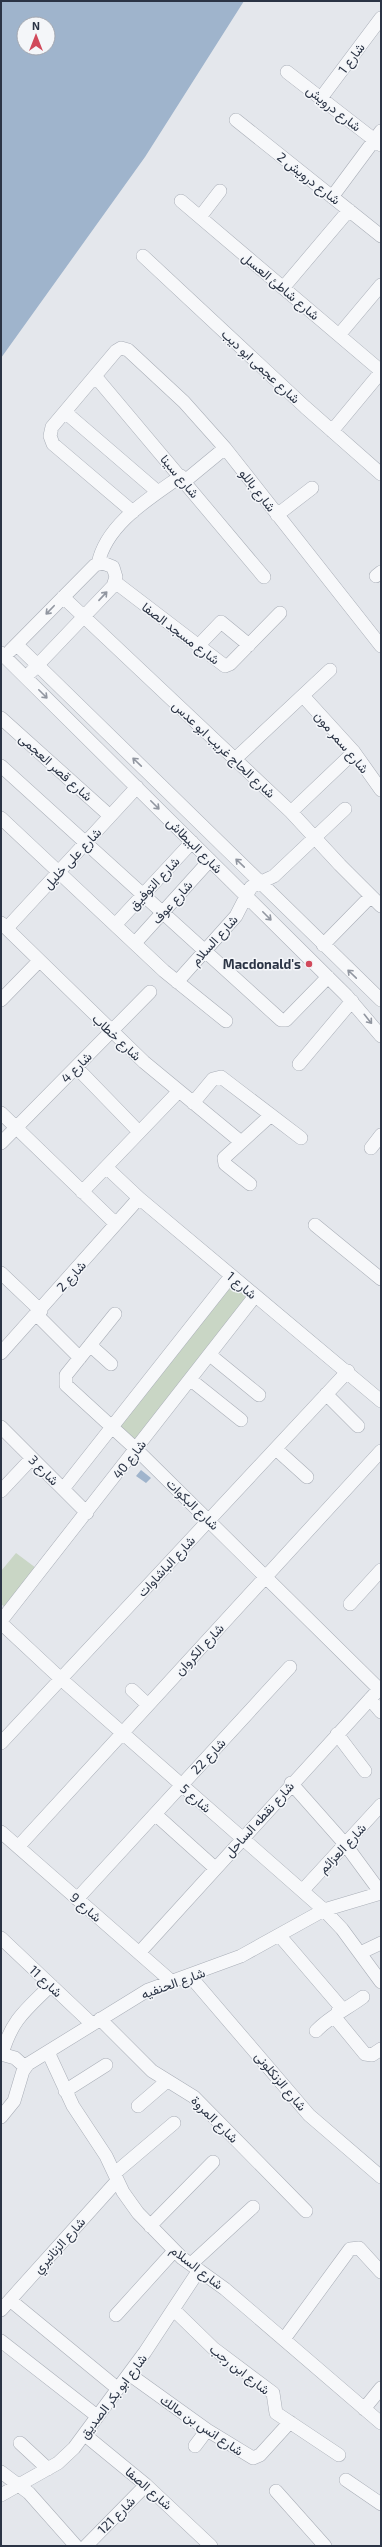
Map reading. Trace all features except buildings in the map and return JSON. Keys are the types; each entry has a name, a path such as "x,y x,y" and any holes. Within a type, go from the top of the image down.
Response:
{"street":[{"name":"شارع 1","path":"321,98 381,18"},
{"name":"شارع درويش","path":"287,72 379,139"},
{"name":"شارع درويش 2","path":"236,120 381,236"},
{"path":"332,197 379,139"},
{"path":"200,217 220,191"},
{"name":"شارع شاطئ العسل","path":"181,202 381,371"},
{"path":"283,288 349,210"},
{"name":"شارع عجمى ابو ديب","path":"143,256 332,431 381,474"},
{"path":"339,335 381,285"},
{"name":"شارع باللو","path":"95,376 116,351 122,348 128,350 184,402 225,448 381,646"},
{"path":"332,431 381,371"},
{"path":"95,376 52,427 51,440 133,512"},
{"name":"شارع سينا","path":"95,376 183,478 264,576"},
{"path":"65,412 158,492"},
{"path":"3,655 17,645 63,597 98,564 105,542 133,512 158,492 183,478 225,448"},
{"path":"277,515 312,488"},
{"path":"26,678 115,582 116,577 113,568 103,563 98,564"},
{"name":"شارع مسجد الصفا","path":"115,582 226,666 280,613"},
{"name":"شارع الحاج غريب ابو عدس","path":"63,597 292,812 381,906"},
{"path":"198,646 221,622 249,645"},
{"name":"شارع البيطاش","path":"17,645 381,1000"},
{"name":"شارع البيطاش","path":"3,655 247,896 352,1001 381,1033"},
{"path":"235,759 330,670"},
{"name":"شارع سمر مون","path":"303,696 354,752 381,790"},
{"name":"شارع قصر العجمى","path":"1,718 110,816"},
{"path":"292,812 354,752"},
{"path":"1,766 281,1020 286,1020 328,977"},
{"name":"شارع على خليل","path":"4,926 59,872 136,787"},
{"name":"شارع السلام","path":"177,982 236,916 251,887 274,876 345,809"},
{"path":"1,818 177,982 226,1021"},
{"name":"شارع التوفيق","path":"116,924 192,842"},
{"name":"شارع عوف","path":"135,943 210,860"},
{"path":"323,945 371,896"},
{"name":"شارع خطاب","path":"4,926 111,1032 178,1092 241,1142"},
{"path":"1,1000 39,961"},
{"name":"شارع 4","path":"1,1143 150,992"},
{"path":"299,1064 352,1001"},
{"path":"76,1067 139,1132"},
{"path":"193,1103 213,1079 221,1077 301,1138"},
{"path":"82,1192 178,1092"},
{"path":"1,1113 116,1224"},
{"path":"250,1184 224,1161 226,1155 271,1115"},
{"path":"371,1148 381,1135"},
{"name":"شارع 1","path":"106,1167 139,1198 231,1276 379,1395"},
{"name":"شارع 2","path":"1,1353 39,1313 139,1198"},
{"path":"315,1225 381,1279"},
{"path":"1,1273 80,1358"},
{"path":"63,1489 231,1276"},
{"name":"شارع 40","path":"1,1622 255,1296"},
{"name":"شارع البكوات","path":"115,1314 66,1375 66,1385 112,1427 266,1576 377,1692 381,1712"},
{"path":"90,1345 111,1364"},
{"path":"210,1355 259,1395"},
{"name":"شارع الباشاوات","path":"1,1743 348,1371"},
{"path":"191,1380 241,1420"},
{"path":"326,1394 358,1426"},
{"name":"شارع 3","path":"1,1427 87,1513"},
{"path":"276,1448 307,1477"},
{"name":"شارع الكروان","path":"18,1847 121,1732 381,1451"},
{"path":"1,1491 32,1458"},
{"path":"350,1604 381,1570"},
{"name":"شارع 5","path":"1,1622 61,1679 181,1786 303,1890 324,1910 381,1982"},
{"name":"شارع 22","path":"77,1899 290,1666"},
{"path":"132,1690 147,1704"},
{"name":"شارع نقطه الساحل","path":"139,1953 291,1783 377,1692"},
{"path":"337,1734 365,1771"},
{"path":"291,1783 345,1844 381,1893"},
{"name":"شارع العزائم","path":"303,1890 381,1805"},
{"path":"155,1814 215,1868"},
{"name":"شارع 9","path":"1,1832 171,1981"},
{"name":"شارع الحنفيه","path":"25,2068 136,1996 171,1981 190,1976 241,1956 324,1910 381,1893"},
{"path":"280,1935 339,2005 339,2012 336,2016 338,2021 365,2054 372,2055 381,2049"},
{"name":"شارع 11","path":"1,1938 51,1986 96,2022"},
{"path":"360,1954 381,1943"},
{"name":"شارع الزنكلونى","path":"190,1976 309,2115 381,2177"},
{"path":"1,2117 17,2096 25,2068 15,2058 2,2054 9,2033 16,2020 51,1986"},
{"path":"316,2030 330,2017 348,2009 363,1997"},
{"name":"شارع المروة","path":"96,2022 143,2063 167,2081 194,2097 306,2211"},
{"name":"شارع السلام","path":"48,2052 65,2091 106,2156 130,2203 150,2226 174,2251 284,2339 381,2423"},
{"path":"65,2091 106,2066"},
{"path":"138,2106 167,2081"},
{"name":"شارع الزنانيري","path":"1,2310 116,2177 174,2123"},
{"path":"150,2226 213,2162"},
{"name":"شارع ابو بكر الصديق","path":"1,2495 18,2484 48,2469 66,2456 85,2435 97,2416 129,2374 174,2310 195,2267 253,2207"},
{"path":"284,2339 350,2249 359,2248 381,2272"},
{"path":"116,2315 174,2251"},
{"path":"10,2300 117,2388"},
{"name":"شارع ابن رجب","path":"174,2310 213,2348 272,2393 274,2409 290,2422 338,2455"},
{"path":"1,2341 97,2416"},
{"name":"شارع انس بن مالك","path":"129,2374 207,2430 255,2458 290,2422"},
{"path":"364,2409 381,2388"},
{"path":"195,2446 207,2430"},
{"name":"شارع الصفا","path":"85,2435 146,2485 211,2546"},
{"path":"20,2443 48,2469"},
{"path":"1,2472 18,2484 76,2546"},
{"path":"346,2480 381,2504"},
{"name":"شارع 121","path":"86,2546 146,2485"},
{"path":"276,2491 325,2546"}],"green space":[{"path":"230,1282 250,1299 138,1444 118,1426"},
{"path":"16,1553 36,1568 5,1607 1,1604 1,1571"}],"water":[{"path":"1,1 244,1 145,157 1,358"},
{"path":"141,1470 151,1478 146,1483 136,1476"}],"place":[{"name":"Macdonald's","path":"309,964"}]}
